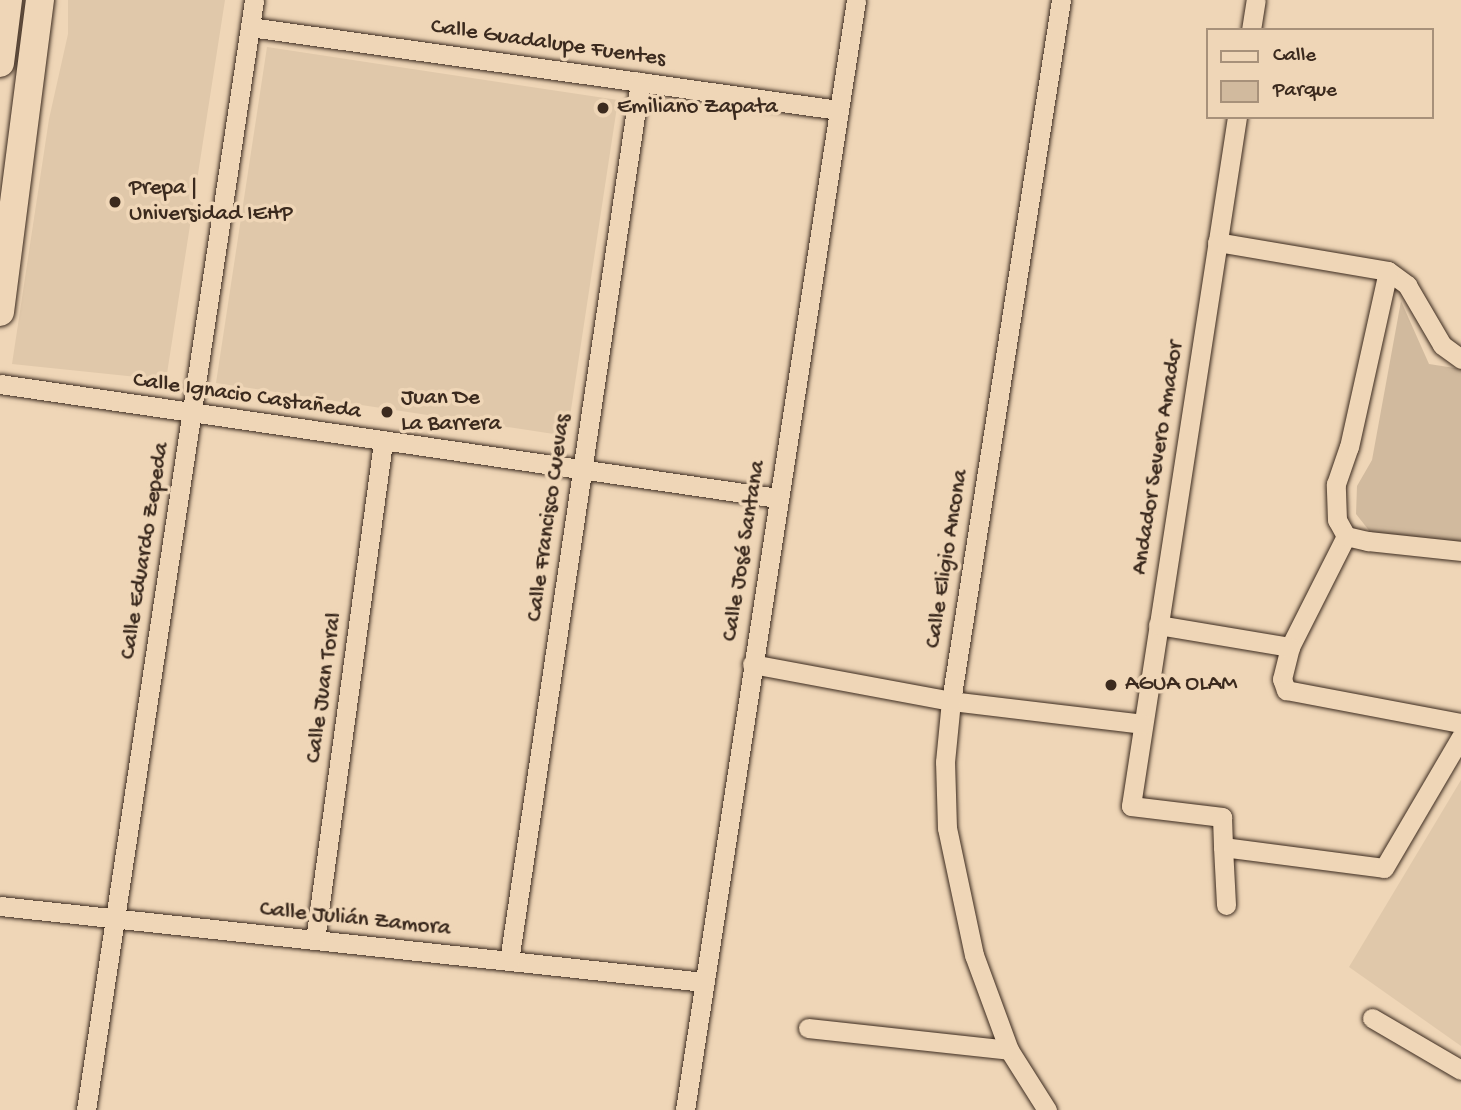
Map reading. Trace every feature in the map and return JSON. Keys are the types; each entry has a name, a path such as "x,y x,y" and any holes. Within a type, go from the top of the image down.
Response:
{"street":[{"path":"0,63 8,0"},
{"path":"0,312 40,0"},
{"name":"Calle Eduardo Zepeda","path":"86,1110 254,0"},
{"name":"Calle José Santana","path":"685,1110 856,0"},
{"name":"Calle Eligio Ancona","path":"1047,1110 1009,1050 974,955 947,828 945,762 951,701 1061,0"},
{"path":"1251,28 1256,0"},
{"name":"Calle Guadalupe Fuentes","path":"250,27 838,110"},
{"name":"Calle Francisco Cuevas","path":"509,961 639,82"},
{"name":"Andador Severo Amador","path":"1223,847 1222,817 1131,806 1237,119"},
{"path":"1217,242 1388,271 1407,285 1442,345 1461,359"},
{"path":"1346,536 1337,520 1336,484 1349,447 1388,271"},
{"name":"Calle Ignacio Castañeda","path":"0,384 192,415 778,498"},
{"name":"Calle Juan Toral","path":"315,940 383,442"},
{"path":"1346,536 1461,551"},
{"path":"1346,536 1290,647 1282,679 1286,690 1461,723"},
{"path":"1158,625 1290,647"},
{"path":"752,664 951,701 1143,724"},
{"path":"1226,905 1223,847 1384,868 1461,737"},
{"name":"Calle Julián Zamora","path":"0,906 704,982"},
{"path":"1372,1018 1461,1070"},
{"path":"808,1028 1009,1050"}],"shaded area":[{"name":"Prepa | Universidad IEHP","path":"68,0 225,0 166,380 12,364 49,119 68,34"},
{"path":"267,47 618,100 567,436 216,383"},
{"path":"1461,780 1461,1046 1349,967"}],"green space":[{"path":"1401,301 1429,364 1461,369 1461,545 1371,533 1356,514 1357,486 1372,460"}],"place":[{"name":"Emiliano Zapata","path":"603,108"},
{"name":"Prepa | Universidad IEHP","path":"115,202"},
{"name":"Juan De La Barrera","path":"387,412"},
{"name":"AGUA OLAM","path":"1111,685"}]}
